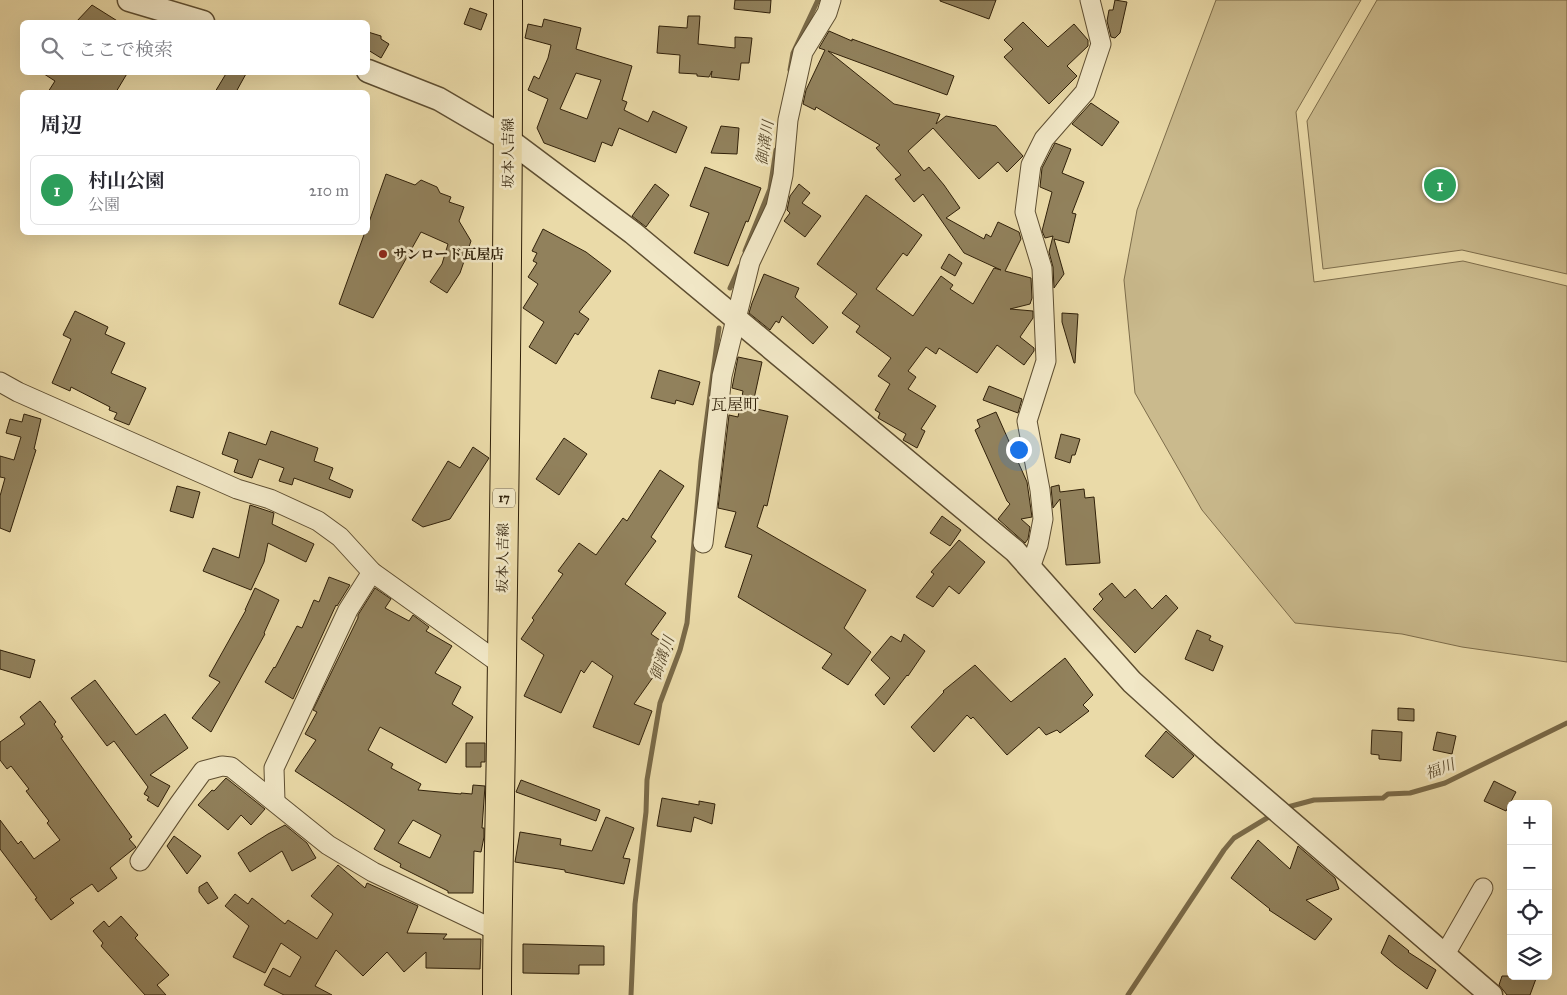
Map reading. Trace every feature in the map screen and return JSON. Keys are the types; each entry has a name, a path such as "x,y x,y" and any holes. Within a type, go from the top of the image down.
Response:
{"main road":[{"name":"坂本人吉線","path":"497,995 508,140 508,0"}],"street":[{"path":"130,0 196,20"},
{"path":"703,543 722,376 750,262 776,207 782,176 788,120 803,52 827,13 831,0"},
{"path":"1030,568 1038,545 1043,519 1040,490 1027,421 1046,362 1042,268 1025,212 1032,165 1044,139 1085,92 1101,44 1090,0"},
{"path":"370,72 439,99 508,140 633,233 1015,551 1132,682 1206,750 1491,995"},
{"path":"0,382 27,396 237,489 270,499 318,520 340,537 372,572 502,665"},
{"path":"274,801 274,768 348,610 372,572"},
{"path":"140,861 203,771 222,766 231,767 328,845 373,872 497,931"},
{"path":"1444,956 1482,888"}],"shaded area":[{"path":"1216,0 1361,0 1296,112 1314,282 1463,261 1567,286 1567,662 1462,647 1402,634 1295,623 1202,510 1135,393 1124,280 1137,210"},
{"path":"1377,0 1567,0 1567,274 1462,250 1323,269 1307,121"}],"building":[{"path":"735,0 771,0 770,13 734,9"},
{"path":"940,0 996,0 989,19"},
{"path":"1115,0 1127,2 1120,33 1115,38 1111,37 1107,21 1109,10 1113,10"},
{"path":"92,5 116,20 78,20"},
{"path":"470,8 487,14 481,30 464,24"},
{"path":"688,16 700,16 698,44 735,48 735,37 752,38 749,63 741,63 739,80 711,77 712,71 709,77 679,73 680,55 657,53 659,26 687,28"},
{"path":"544,19 581,28 576,49 632,66 622,100 627,102 624,110 648,122 653,111 687,127 676,153 619,128 612,146 602,142 595,162 544,143 537,128 548,99 528,90 534,76 539,79 551,45 525,38 528,24 542,27","holes":["576,73 601,80 587,119 560,109"]},
{"path":"1023,22 1048,47 1074,24 1088,40 1088,46 1067,66 1077,76 1049,104 1004,57 1013,49 1004,40"},
{"path":"829,31 852,41 852,39 954,76 947,95 828,51 894,104 940,114 936,124 946,116 996,126 1023,156 1007,172 998,162 979,179 933,128 908,151 924,171 929,167 960,208 946,218 984,239 986,234 991,237 998,222 1019,232 1021,239 1005,271 1031,278 1032,298 1030,304 1010,309 1033,311 1033,318 1020,337 1034,348 1034,351 1024,365 997,345 977,373 939,348 936,354 926,347 908,371 916,377 908,389 936,406 921,429 925,431 917,448 903,440 906,434 878,418 880,413 875,410 890,384 878,376 891,358 856,332 860,326 842,313 857,294 817,264 866,195 922,235 907,256 903,253 876,289 913,316 941,276 953,285 950,289 973,304 994,268 1001,270 964,253 923,194 914,202 895,179 901,175 876,148 880,145 816,107 815,110 803,104 806,90 825,50 819,48"},
{"path":"370,33 381,36 381,39 389,44 381,58 370,51"},
{"path":"46,75 126,75 117,90 49,90 55,81"},
{"path":"225,75 245,75 237,90 216,90"},
{"path":"1091,103 1119,122 1102,146 1072,124"},
{"path":"721,126 739,128 737,154 711,153"},
{"path":"1055,143 1071,149 1062,173 1084,182 1072,213 1076,214 1069,243 1054,239 1064,274 1054,288 1053,267 1049,252 1053,236 1045,238 1042,231 1052,192 1040,187 1042,168"},
{"path":"705,167 761,188 728,266 694,253 709,213 690,206"},
{"name":"サンロード瓦屋店","path":"386,174 415,185 421,180 437,187 440,193 451,197 449,202 464,207 459,221 471,241 460,273 447,293 430,282 442,264 448,244 421,232 373,318 339,304 364,235 370,235 370,219"},
{"path":"655,184 669,195 646,227 632,216"},
{"path":"799,184 810,193 802,203 821,216 805,237 784,221 790,213 787,210 790,196"},
{"path":"543,229 586,252 611,271 579,312 589,319 578,335 575,333 556,364 529,347 544,322 523,308 538,284 528,277 537,263 533,261 537,253 532,251"},
{"path":"949,254 962,263 955,276 941,268"},
{"path":"764,274 799,288 795,297 828,327 813,344 782,316 779,323 776,321 770,330 749,313"},
{"path":"75,311 108,327 105,334 125,343 111,373 146,388 129,425 114,419 117,413 109,410 110,407 71,387 70,391 52,383 71,339 63,335"},
{"path":"1062,313 1078,314 1075,363 1062,322"},
{"path":"738,357 762,362 752,408 788,416 767,506 764,505 757,527 866,590 844,628 871,652 848,685 822,668 832,654 738,597 752,555 725,547 736,512 718,508 729,415 738,417 743,391 732,388"},
{"path":"659,370 700,382 693,405 676,400 675,404 651,398"},
{"path":"989,386 1022,399 1018,413 983,400"},
{"path":"996,412 1027,482 1032,517 1021,519 1030,527 1028,539 1025,543 998,519 1010,504 975,430 980,427 977,420"},
{"path":"24,414 41,419 34,449 36,450 10,532 0,528 0,496 5,478 0,477 0,456 14,460 21,437 6,433 10,419 22,422"},
{"path":"271,431 318,448 314,461 333,468 329,479 353,490 350,498 294,478 292,485 279,481 284,468 259,459 252,478 234,472 238,460 222,454 229,432 266,445"},
{"path":"1061,434 1080,439 1075,455 1072,455 1070,463 1055,458"},
{"path":"564,438 587,454 559,495 536,479"},
{"path":"473,447 489,458 450,519 423,527 412,520 448,461 460,468"},
{"path":"660,470 684,486 651,537 656,541 625,584 666,613 651,634 673,649 634,704 652,711 639,745 593,727 613,676 592,661 584,673 581,670 561,713 524,696 544,655 521,639 534,620 532,618 563,574 558,571 579,543 596,555 623,518 627,521"},
{"path":"1059,485 1060,492 1084,489 1085,498 1094,497 1100,563 1066,565 1060,499 1053,508 1051,487"},
{"path":"177,486 200,492 193,518 170,511"},
{"path":"250,505 274,513 272,524 314,544 306,562 268,543 264,562 251,590 203,571 213,548 239,558"},
{"path":"942,516 961,530 950,546 930,533"},
{"path":"959,540 985,562 959,594 949,586 933,607 916,597 934,574 931,572"},
{"path":"329,577 350,585 336,605 293,699 265,682 275,668 297,626 302,628 314,600 319,602"},
{"path":"1112,583 1125,598 1135,589 1152,609 1166,595 1178,608 1135,653 1093,609 1103,599 1099,594"},
{"path":"255,588 279,600 265,634 211,732 192,718 220,682 209,676 246,610"},
{"path":"375,588 391,599 385,608 409,621 413,615 429,627 426,631 452,646 435,673 461,687 452,704 473,717 446,763 380,727 368,750 393,764 391,768 421,784 418,790 472,794 473,785 485,786 482,828 484,828 484,837 481,852 474,851 473,893 448,893 448,891 400,867 401,864 374,849 385,830 295,771 316,740 305,734 317,712 313,710 358,615","holes":["413,820 441,835 430,858 398,843"]},
{"path":"1197,630 1211,636 1209,640 1223,646 1213,671 1185,659"},
{"path":"904,634 925,651 908,676 884,705 875,695 890,678 871,660 891,636 901,642"},
{"path":"0,650 35,660 30,678 0,669"},
{"path":"1065,658 1093,695 1083,705 1089,711 1060,733 1057,730 1046,735 1039,727 1007,755 973,717 971,719 967,715 934,752 911,727 943,691 975,665 1011,702"},
{"path":"95,680 136,735 165,714 188,748 150,775 170,786 158,807 147,800 149,797 144,794 148,787 114,741 107,746 71,698"},
{"path":"40,701 56,722 54,724 63,737 61,738 132,837 129,839 136,847 110,868 117,878 98,892 92,884 70,899 74,903 51,920 0,849 0,820 18,844 21,841 34,859 60,840 47,823 49,821 26,791 29,789 11,766 7,769 0,760 0,742 25,724 20,717"},
{"path":"1398,708 1414,709 1414,721 1398,720"},
{"path":"1372,730 1402,732 1401,761 1379,759 1379,755 1371,754"},
{"path":"1166,731 1194,756 1173,778 1145,756"},
{"path":"1437,732 1456,736 1452,754 1433,750"},
{"path":"466,743 485,743 485,762 481,762 481,767 466,767"},
{"path":"226,778 265,809 251,825 241,815 228,830 198,805"},
{"path":"521,780 600,810 596,821 516,792"},
{"path":"1494,781 1516,792 1512,800 1507,800 1506,811 1484,801"},
{"path":"662,798 699,805 699,801 715,804 712,824 694,817 691,832 657,826"},
{"path":"606,817 634,828 623,858 630,859 624,884 565,872 565,870 515,862 520,832 561,839 560,845 592,851"},
{"path":"285,825 307,843 316,858 292,871 282,851 250,872 238,853"},
{"path":"174,836 201,856 187,874 167,846"},
{"path":"1258,840 1290,869 1298,846 1335,878 1339,889 1306,900 1332,919 1315,940 1269,910 1231,878"},
{"path":"338,865 365,888 367,883 418,906 407,933 447,934 443,939 481,939 480,969 426,968 426,952 404,972 387,952 363,976 336,950 315,986 332,995 284,995 264,985 273,968 290,977 301,957 281,943 265,973 233,957 249,926 225,906 235,894 248,904 252,898 285,924 288,920 317,939 333,914 311,896"},
{"path":"207,882 218,898 208,904 199,892 199,887"},
{"path":"121,916 138,935 135,938 169,975 157,985 166,995 145,995 101,946 103,943 93,931 104,921 109,927"},
{"path":"1389,935 1408,952 1436,970 1427,989 1381,953"},
{"path":"523,944 604,946 604,965 579,965 579,974 523,973"},
{"path":"1502,976 1507,976 1507,980 1536,980 1530,995 1507,995 1499,985"}],"waterway":[{"name":"御溝川","path":"790,70 793,53 818,0"},
{"name":"御溝川","path":"745,251 770,189 776,150"},
{"name":"御溝川","path":"730,288 740,266"},
{"name":"御溝川","path":"631,995 635,904 646,812 647,780 660,703 680,650 687,623 701,461 719,328"},
{"name":"福川","path":"1284,808 1314,800 1383,798 1388,794 1410,793 1445,783 1567,723"},
{"path":"1128,995 1224,850 1234,838 1272,815"}],"place":[{"name":"村山公園","path":"1440,185"},
{"name":"サンロード瓦屋店","path":"383,254"}],"district":[{"name":"瓦屋町","path":"735,404"}]}
